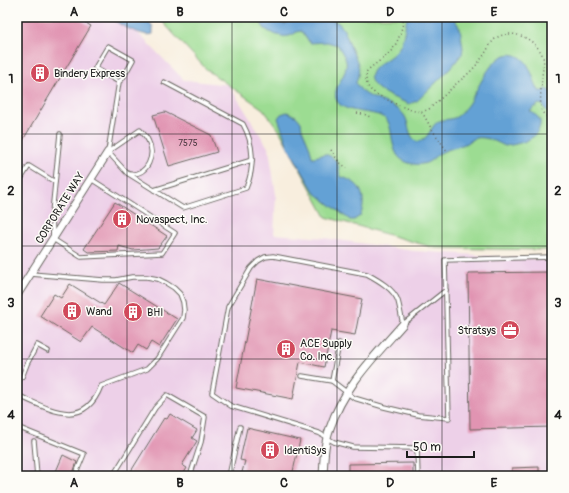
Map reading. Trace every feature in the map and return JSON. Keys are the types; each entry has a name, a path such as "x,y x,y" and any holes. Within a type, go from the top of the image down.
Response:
{"street":[{"name":"CORPORATE WAY","path":"17,294 108,152"},
{"path":"323,476 324,453 327,438 340,402 358,375 403,324"}],"lane":[{"path":"119,82 95,68 108,46 133,60 123,78 119,82 108,152 127,174 182,208 246,188 250,180 252,160 249,134 243,124 164,82"},
{"path":"108,152 140,130 144,134 149,140 151,153 147,166 142,172 127,174"},
{"path":"60,134 52,213 53,239 81,257 162,253 175,233 91,179"},
{"path":"154,190 252,160"},
{"path":"17,185 29,166 55,182"},
{"path":"418,476 417,448 353,447 334,442 319,433 231,406 212,393 228,307 251,268 258,261 273,256 367,274 375,278 392,292 398,300 403,324 446,290"},
{"path":"302,376 332,381 347,391 354,398 391,409 418,415 450,418 445,260 552,257"},
{"path":"17,395 48,408 65,413 76,413 87,408 93,402 101,386 147,369 157,359 183,318 184,310 180,294 174,288 158,279 147,276 132,276 116,280 103,280 31,274"},
{"path":"332,381 339,343"},
{"path":"17,381 22,377 37,345 48,351"},
{"path":"113,476 156,408 167,395 205,417 201,442 190,476"},
{"path":"17,427 84,454 75,476"},
{"path":"229,476 240,427"},
{"path":"34,441 37,476"}],"path":[{"path":"404,17 401,32 392,51 367,71 365,78 367,85 375,94 410,110 422,112 428,110 476,66 493,41 499,36 517,34 525,38 540,50 543,57 544,65 541,105 543,113 552,121"},
{"path":"422,112 431,128 448,151"},
{"path":"357,114 366,115 372,118"},
{"path":"332,150 339,162 347,168"}],"shaded area":[{"path":"17,17 109,17 136,31 184,80 229,85 269,149 276,195 274,234 324,238 414,251 552,260 552,476 17,476"}],"green space":[{"path":"158,17 552,17 552,250 435,248 326,217 279,130 263,109 207,70"}],"water":[{"path":"110,17 146,17 153,27 153,34 143,34 124,27"},
{"path":"258,17 271,17 278,22 285,24 291,17 318,17 321,20 334,20 342,26 359,68 356,83 366,94 399,110 406,118 412,137 418,142 426,137 435,124 439,121 454,118 460,114 494,63 502,57 510,54 520,57 527,63 539,91 544,91 546,89 552,92 552,115 544,108 543,105 539,104 530,111 538,118 540,125 535,135 521,143 505,146 495,141 476,138 440,153 424,164 413,164 404,161 396,152 390,127 385,118 346,108 337,101 336,91 345,72 346,66 346,61 338,45 327,42 310,43 301,31 286,36 276,35 264,28"},
{"path":"407,17 453,17 460,28 463,48 462,54 450,69 417,101 409,104 376,87 372,81 371,75 374,69 392,55 401,44"},
{"path":"287,112 296,116 301,122 312,157 325,154 333,158 337,162 340,176 348,179 358,186 362,195 363,206 360,216 354,220 350,220 315,193 288,147 278,118 281,114"}],"building":[{"name":"Bindery Express","path":"17,17 75,17 91,26 17,150"},
{"path":"165,112 211,135 217,152 169,166 153,115"},
{"name":"Novaspect, Inc.","path":"115,202 167,236 158,248 133,250 119,246 118,251 88,252 84,249"},
{"name":"Stratsys","path":"550,272 552,427 470,429 468,273"},
{"name":"ACE Supply Co. Inc.","path":"257,279 362,299 355,335 331,331 324,367 300,362 293,399 236,388"},
{"name":"BHI","path":"119,283 177,319 159,347 151,342 146,350 138,345 133,353 92,327 81,342 40,316 54,294 61,298 70,284 104,305"},
{"path":"170,414 197,430 192,438 197,441 182,465 187,468 182,476 128,476 164,418 167,419"},
{"name":"IdentiSys","path":"247,428 300,440 292,476 241,476 245,461 240,460"},
{"path":"63,455 77,462 72,476 54,476"},
{"path":"413,463 413,476 348,476 348,464"},
{"path":"539,467 539,476 512,476 512,468"}],"place":[{"name":"Bindery Express","path":"40,73"},
{"name":"Novaspect, Inc.","path":"122,219"},
{"name":"Wand","path":"72,311"},
{"name":"BHI","path":"133,312"},
{"name":"Stratsys","path":"510,330"},
{"name":"ACE Supply Co. Inc.","path":"286,349"},
{"name":"IdentiSys","path":"270,450"}]}
